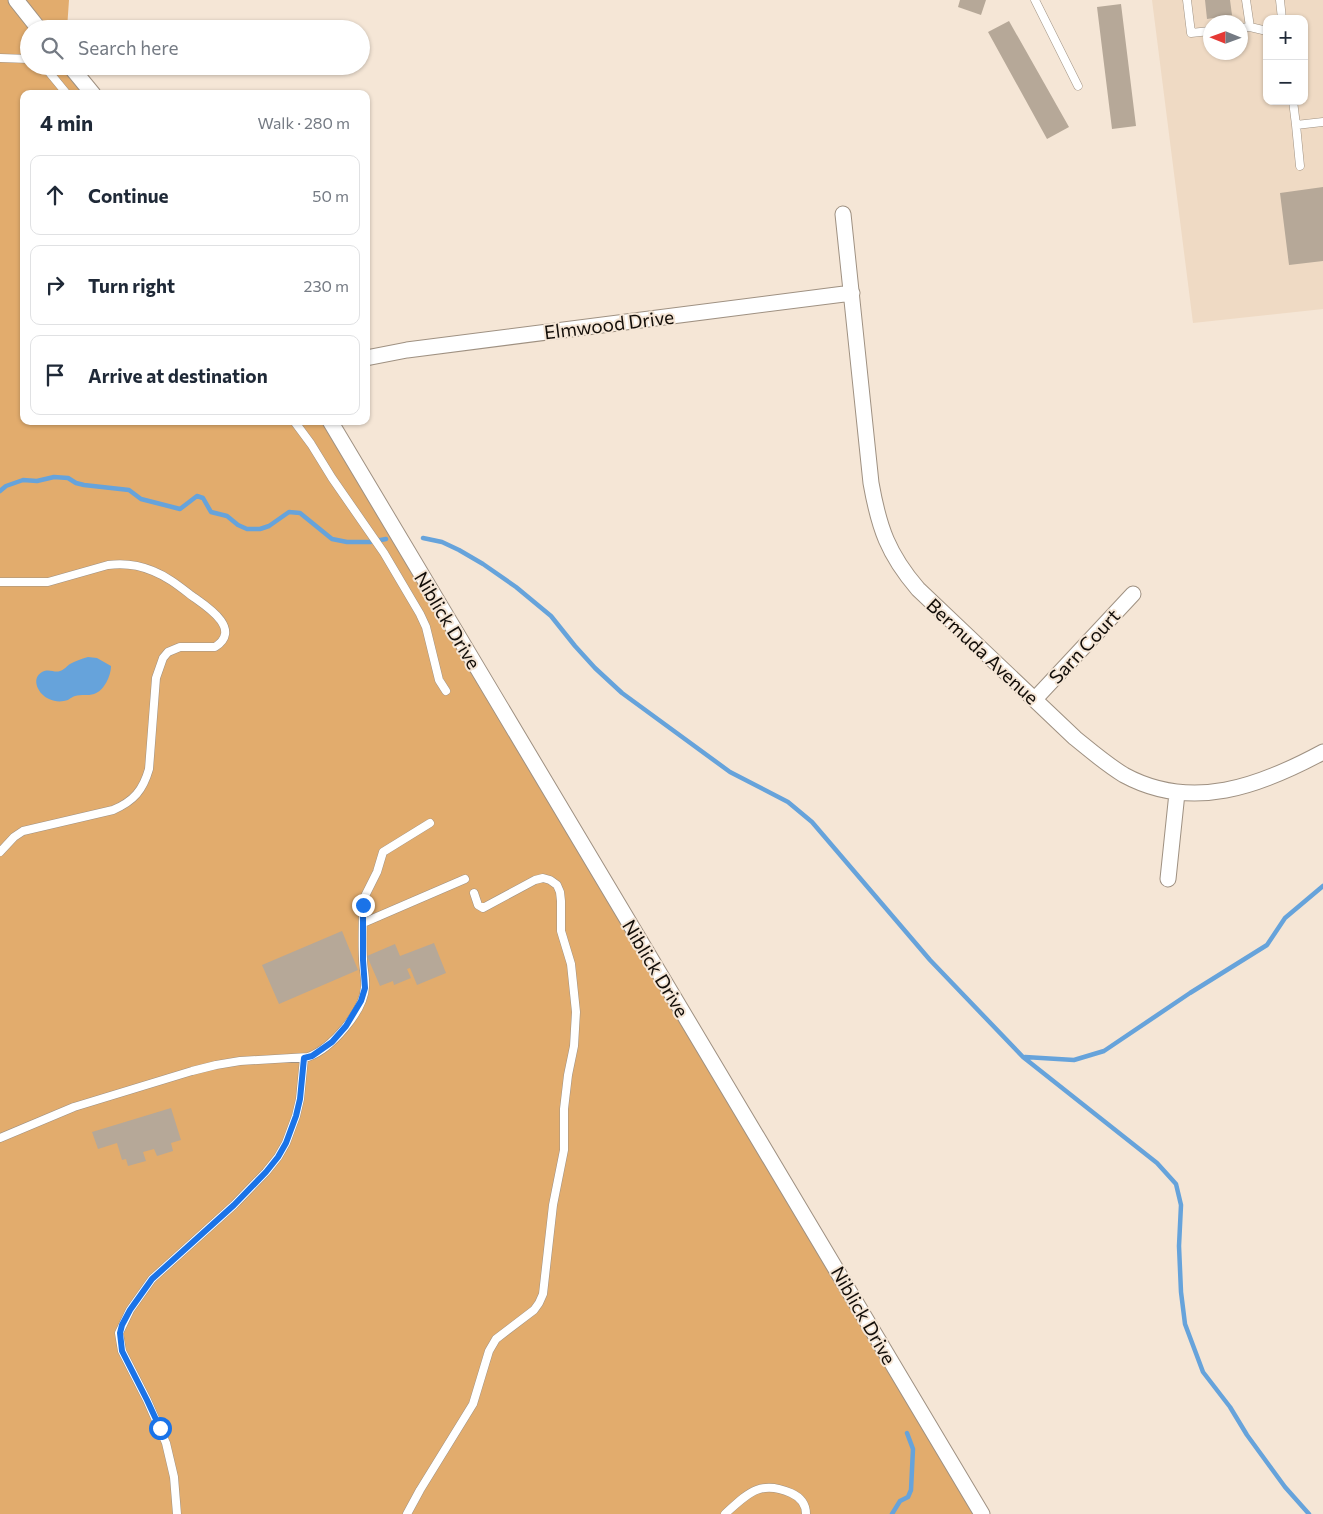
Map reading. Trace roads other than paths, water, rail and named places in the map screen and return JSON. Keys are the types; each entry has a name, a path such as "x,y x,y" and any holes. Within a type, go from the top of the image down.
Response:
{"street":[{"path":"16,0 32,20"},
{"path":"77,75 89,90"},
{"name":"Bermuda Avenue","path":"843,214 871,483 880,522 890,550 918,589 1075,738 1112,768 1138,781 1177,793 1198,794 1242,788 1270,778 1323,752"},
{"name":"Elmwood Drive","path":"370,357 417,349 852,293"},
{"name":"Niblick Drive","path":"332,425 982,1514"},
{"name":"Sarn Court","path":"1035,699 1132,594"},
{"path":"1168,880 1177,793"}],"lane":[{"path":"1035,0 1078,86"},
{"path":"1187,0 1191,33 1203,32"},
{"path":"1246,0 1250,27 1263,30"},
{"path":"1280,0 1282,15"},
{"path":"0,58 20,59"},
{"path":"51,75 64,90"},
{"path":"1294,105 1300,166"},
{"path":"1296,125 1323,122"},
{"path":"297,425 368,528 426,626 439,680 446,691"},
{"path":"0,582 48,582 108,565 137,566 167,578 202,602 220,618 225,630 223,639 215,647 180,648 168,652 164,658 156,678 149,769 146,781 137,794 126,804 113,810 23,831 0,852"},
{"path":"0,1138 74,1107 192,1071 240,1061 304,1058 312,1056 332,1042 346,1026 361,1001 365,988 363,960 364,898 377,872 383,852 430,824"},
{"path":"363,923 465,878"},
{"path":"407,1514 473,1404 492,1344 534,1310 543,1294 553,1205 564,1150 565,1095 574,1046 576,1012 571,964 561,931 560,892 557,885 543,878 525,884 483,908 478,905 474,893"},
{"path":"177,1514 174,1477 166,1443 122,1351 120,1333 130,1310 152,1279 234,1205 278,1157 286,1143 296,1116 300,1099 304,1058"},
{"path":"725,1514 750,1492 766,1486 795,1495 806,1507 806,1514"}],"water":[{"path":"88,657 97,658 111,666 110,674 101,690 92,695 77,695 63,701 51,700 39,691 36,683 38,675 42,672 47,670 60,671 78,660"}],"waterway":[{"path":"0,491 6,486 23,480 37,481 54,477 68,478 84,485 129,490 141,499 180,509 197,496 203,498 211,512 227,516 238,525 247,529 260,529 269,526 289,512 300,513 332,539 347,542 370,542 386,539"},
{"path":"423,538 442,542 459,550 516,587 551,616 595,668 622,693 730,772 788,802 812,822 930,960 1023,1057 1157,1163 1176,1184 1181,1205 1179,1246 1181,1292 1185,1324 1203,1372 1230,1407 1247,1435 1285,1487 1309,1514"},
{"path":"1025,1057 1074,1060 1104,1051 1190,993 1267,945 1285,918 1323,886"},
{"path":"892,1514 900,1501 908,1497 911,1490 913,1449 907,1433"}]}
